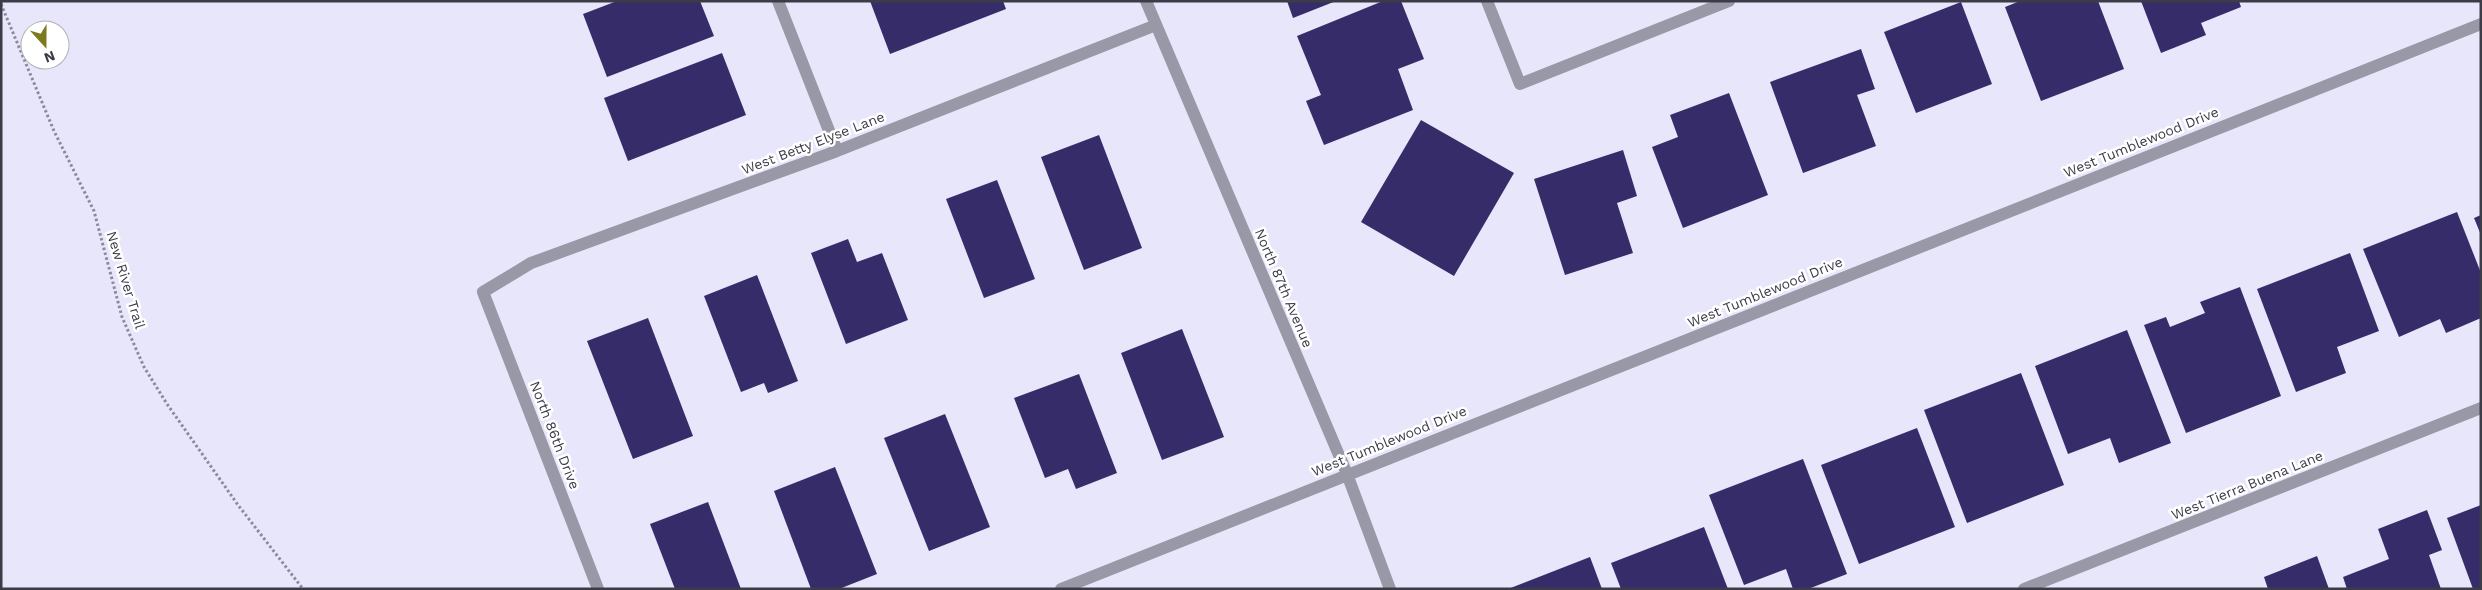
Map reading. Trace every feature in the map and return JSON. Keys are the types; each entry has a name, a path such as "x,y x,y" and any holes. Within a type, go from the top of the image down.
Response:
{"street":[{"path":"778,1 837,150"},
{"name":"North 87th Avenue","path":"1146,1 1347,474 1390,589"},
{"path":"1487,1 1520,84 1728,1"},
{"name":"West Tumblewood Drive","path":"1061,589 2481,24"},
{"name":"West Betty Elyse Lane","path":"483,292 531,263 837,150 1156,25"},
{"name":"North 86th Drive","path":"483,292 598,589"},
{"name":"West Tierra Buena Lane","path":"2024,589 2481,408"}],"path":[{"name":"New River Trail","path":"1,4 54,131 94,211 122,317 144,367 166,404 238,505 303,589"}],"building":[{"path":"617,1 700,1 714,36 607,77 583,14"},
{"path":"870,1 1003,1 1006,9 890,54"},
{"path":"1287,1 1336,1 1293,18"},
{"path":"1383,1 1401,1 1424,59 1398,69 1413,110 1324,145 1306,101 1321,95 1297,36"},
{"path":"2020,1 2098,1 2124,69 2041,101 2005,7"},
{"path":"2141,1 2239,1 2241,7 2201,23 2206,35 2161,53"},
{"path":"1961,2 1992,84 1916,113 1884,32"},
{"path":"1861,49 1875,89 1857,95 1876,146 1803,173 1770,82"},
{"path":"722,53 746,115 628,161 604,98"},
{"path":"1729,93 1768,195 1683,228 1652,147 1678,137 1670,115"},
{"path":"1421,120 1514,173 1454,276 1361,222"},
{"path":"1099,135 1142,248 1084,270 1041,157"},
{"path":"1623,150 1637,196 1617,203 1633,253 1565,275 1534,179"},
{"path":"997,180 1035,279 984,298 946,199"},
{"path":"2457,212 2481,273 2481,318 2446,333 2440,319 2399,337 2363,249"},
{"path":"2481,215 2481,235 2474,218"},
{"path":"848,239 857,262 882,253 908,320 846,344 811,253"},
{"path":"2350,253 2379,331 2337,347 2346,373 2296,392 2257,289"},
{"path":"757,275 798,381 768,393 764,383 741,392 704,296"},
{"path":"2240,287 2281,396 2186,433 2144,325 2166,317 2170,327 2205,313 2200,302"},
{"path":"648,318 693,436 633,459 587,341"},
{"path":"1182,329 1224,437 1162,460 1121,353"},
{"path":"2127,330 2171,443 2119,463 2110,438 2068,454 2035,366"},
{"path":"2021,373 2064,485 1967,523 1924,410"},
{"path":"1079,374 1117,473 1076,489 1068,469 1045,478 1014,398"},
{"path":"945,414 990,527 929,551 884,438"},
{"path":"1917,428 1955,527 1859,564 1821,465"},
{"path":"1803,459 1847,574 1808,589 1793,589 1786,569 1744,585 1709,495"},
{"path":"835,467 877,574 839,589 811,589 774,491"},
{"path":"708,502 741,589 675,589 650,524"},
{"path":"2481,505 2481,589 2473,589 2447,518"},
{"path":"2427,510 2442,550 2429,555 2441,589 2347,589 2343,577 2389,559 2378,529"},
{"path":"1704,527 1728,589 1621,589 1611,563"},
{"path":"2317,556 2329,589 2268,589 2264,577"},
{"path":"1590,557 1602,589 1508,589"}]}
